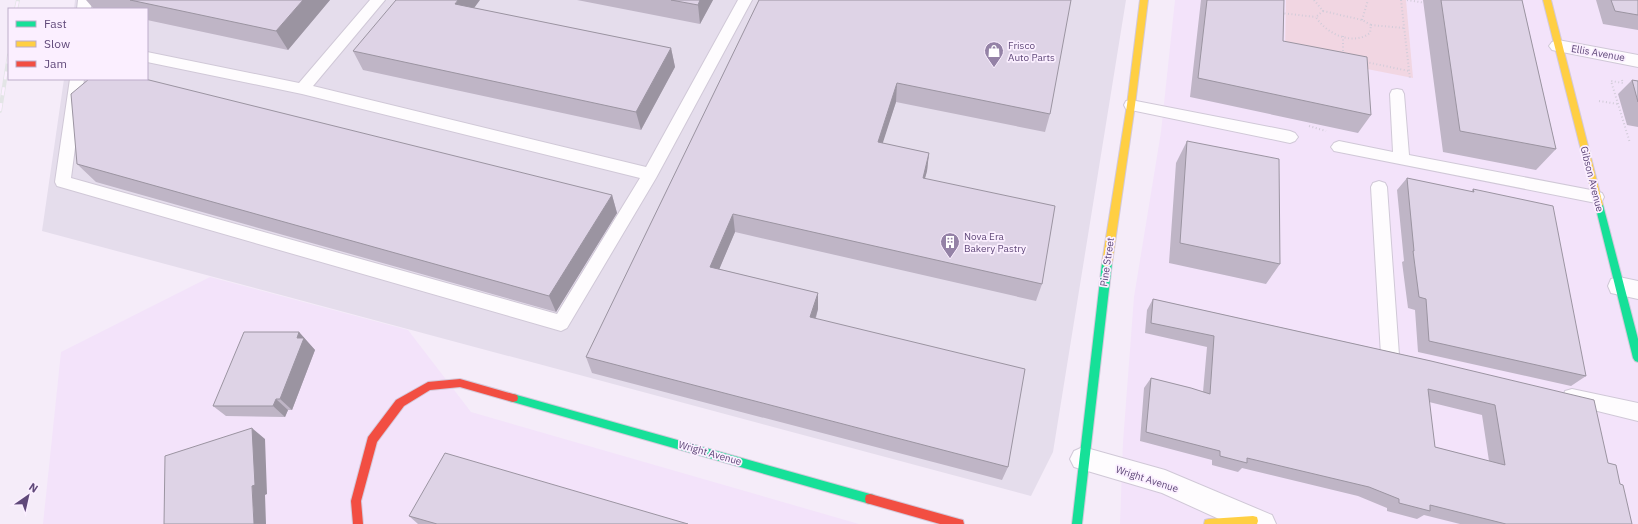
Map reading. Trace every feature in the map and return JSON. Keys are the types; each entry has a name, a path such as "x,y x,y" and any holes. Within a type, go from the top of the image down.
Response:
{"street":[{"name":"Pine Street","path":"1077,524 1083,459 1103,292 1144,0"},
{"name":"Gibson Avenue","path":"1547,0 1596,197 1629,288 1638,358"},
{"name":"Ellis Avenue","path":"1558,46 1638,61"},
{"name":"Wright Avenue","path":"358,524 356,501 372,440 400,403 428,386 460,383 959,524"},
{"name":"Wright Avenue","path":"1083,459 1165,482 1258,523"},
{"name":"Wright Avenue","path":"1209,524 1258,523"}],"lane":[{"path":"302,89 378,0"},
{"path":"77,80 63,182 561,323 650,174 745,0"},
{"path":"148,57 302,89 650,174"},
{"path":"1397,94 1401,159"},
{"path":"1130,105 1290,137"},
{"path":"1339,147 1596,197"},
{"path":"1378,187 1390,355"},
{"path":"1557,393 1638,412"}],"path":[{"path":"1314,0 1323,10 1362,20 1371,25 1404,28"},
{"path":"1362,20 1368,0"},
{"path":"1401,0 1410,86"},
{"path":"1407,0 1430,4"},
{"path":"1316,17 1323,10"},
{"path":"1277,12 1316,17"},
{"path":"1316,17 1319,24 1330,32 1343,36 1362,38 1370,33 1371,25"},
{"path":"1343,36 1343,54"},
{"path":"1337,51 1350,56"},
{"path":"1363,61 1375,65 1409,71"},
{"path":"1621,78 1623,83 1611,81 1630,143"},
{"path":"1305,125 1340,134 1339,147"}],"shaded area":[{"path":"75,0 1126,0 1053,452 1031,496 42,231 64,80 148,80 148,8 74,8"},
{"path":"1175,0 1638,0 1638,524 1120,524 1123,442 1134,297 1161,132"},
{"path":"1286,0 1406,0 1413,78 1285,53"},
{"path":"210,277 408,330 471,412 859,524 43,524 61,352"}],"building":[{"path":"130,0 303,0 276,31"},
{"path":"396,0 458,0 455,4 671,48 636,112 353,51"},
{"path":"671,0 700,0 698,5"},
{"name":"Nova Era Bakery Pastry","path":"759,0 1071,0 1050,114 897,83 878,142 929,153 923,178 1055,206 1042,284 733,214 710,267 818,293 810,317 1025,369 1008,467 586,357"},
{"path":"1207,0 1284,0 1283,41 1367,57 1371,115 1198,78"},
{"path":"1441,0 1522,0 1556,149 1460,131"},
{"path":"1611,0 1638,0 1638,15 1615,11"},
{"path":"88,80 148,80 612,195 549,296 77,164 71,94"},
{"path":"1632,80 1638,81 1638,102"},
{"path":"1187,141 1279,159 1280,264 1180,243"},
{"path":"1407,178 1474,192 1473,189 1553,206 1586,376 1429,341 1426,299 1419,297 1413,251"},
{"path":"1153,299 1431,361 1594,400 1608,463 1616,465 1620,484 1623,485 1632,524 1506,524 1430,505 1430,511 1399,503 1399,499 1369,487 1247,458 1247,463 1220,456 1220,451 1146,432 1151,378 1210,394 1214,336 1151,323","holes":["1428,389 1495,405 1505,465 1435,447"]},
{"path":"244,332 299,332 297,338 304,338 280,399 276,399 273,406 213,406"},
{"path":"252,428 255,485 252,486 254,524 164,524 165,456"},
{"path":"445,453 688,524 437,524 409,516"}],"railway":[{"path":"16,8 18,0"},
{"path":"0,111 8,61"}],"traffic: fast":[{"path":"1599,205 1638,358"},
{"path":"1077,524 1107,263"},
{"path":"513,398 870,499"}],"traffic: slow":[{"path":"1107,263 1131,105 1144,0"},
{"path":"1547,0 1599,205"},
{"path":"1209,524 1253,521"}],"traffic: jam":[{"path":"358,524 356,501 372,440 400,403 428,386 460,383 513,398"},
{"path":"870,499 959,524"}],"place":[{"name":"Frisco Auto Parts","path":"994,68"},
{"name":"Nova Era Bakery Pastry","path":"950,259"}]}
